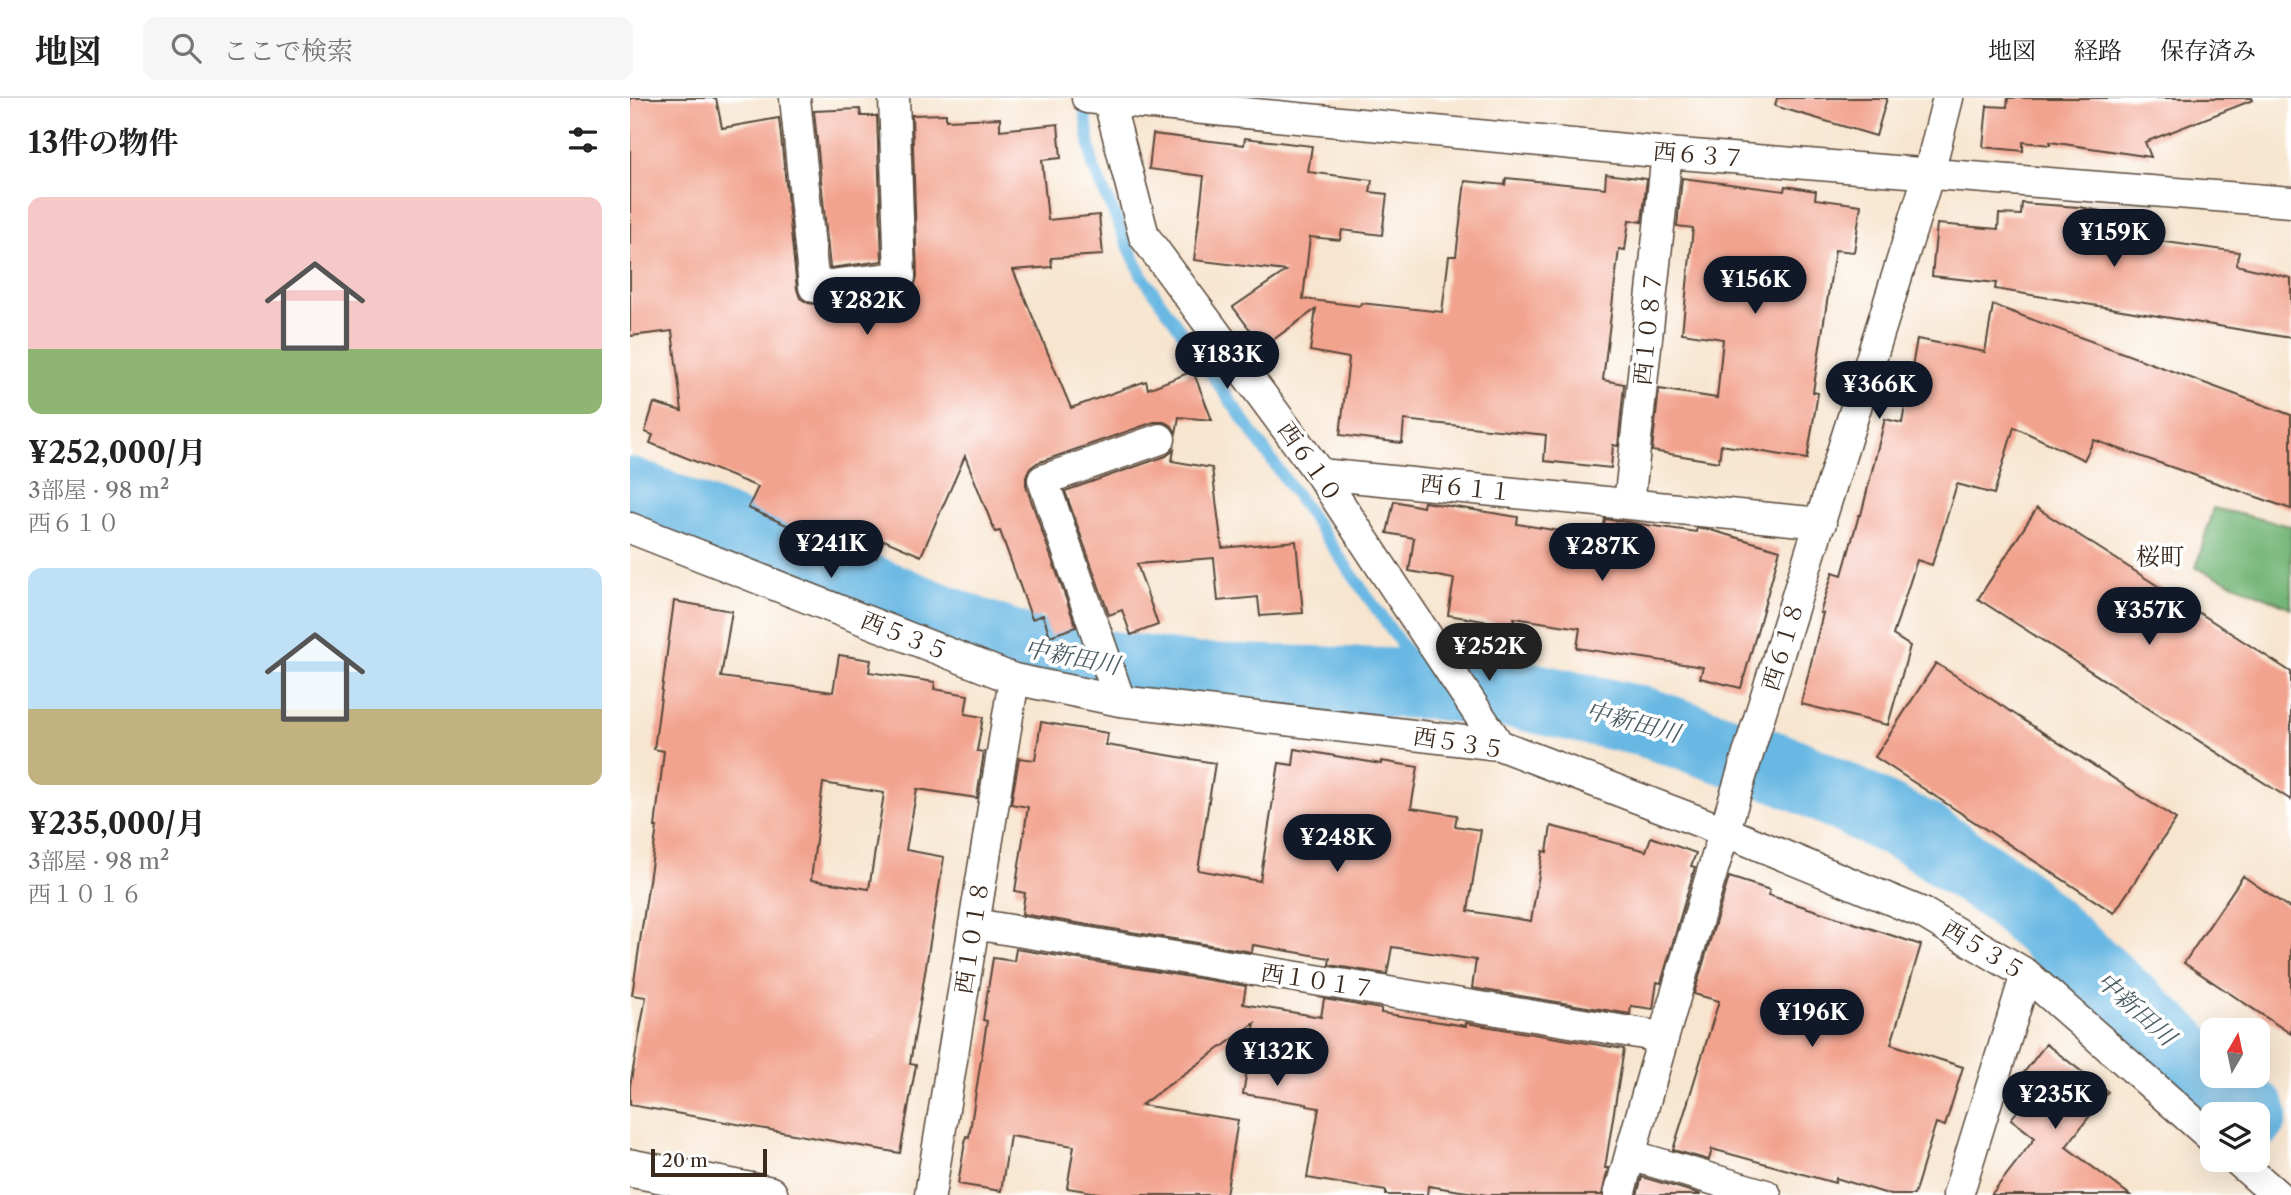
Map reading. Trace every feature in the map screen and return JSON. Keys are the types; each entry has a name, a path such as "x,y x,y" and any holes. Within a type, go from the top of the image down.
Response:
{"street":[{"path":"795,98 814,287 900,277 894,98"},
{"name":"西６１８","path":"1619,1195 1662,1037 1929,173 1948,98"},
{"name":"西６３７","path":"1099,99 1667,153 2291,202"},
{"name":"西６１０","path":"1099,99 1144,236 1320,474 1499,745"},
{"name":"西１０８７","path":"1629,504 1667,153"},
{"path":"1120,701 1043,480 1160,439"},
{"name":"西６１１","path":"1320,474 1821,523"},
{"name":"西５３５","path":"630,528 1014,679 1120,701 1499,745 1724,831 1923,913 2026,974 2200,1127"},
{"name":"西１０１８","path":"930,1195 1014,679"},
{"name":"西１０１７","path":"974,924 1662,1037"},
{"path":"1958,1195 2026,974"},
{"path":"1630,1155 1766,1195"},
{"path":"630,1168 769,1195"},
{"path":"2251,1172 2277,1195"}],"green space":[{"path":"2213,508 2291,526 2291,608 2196,568"}],"building":[{"path":"630,98 716,98 722,128 779,118 797,289 800,298 815,304 902,294 909,292 915,285 917,276 912,115 946,114 946,120 1000,118 1000,130 1058,124 1061,158 1042,160 1048,220 1099,215 1103,255 1051,258 1052,267 1013,270 1071,408 1146,381 1148,389 1193,371 1212,420 1179,417 1176,433 1172,426 1164,422 1154,422 1037,463 1029,469 1026,486 1076,627 1050,636 1043,615 1032,619 1000,531 995,532 965,456 921,556 884,540 876,558 809,530 807,534 748,508 758,487 650,443 653,435 645,432 654,403 682,411 672,331 630,336"},
{"path":"1777,98 1887,98 1876,136 1775,106"},
{"path":"2008,98 2253,100 2145,142 2151,157 2050,142 2050,145 2023,142 2023,151 1983,147 1987,106 2007,107"},
{"path":"860,109 861,116 877,116 882,261 830,268 814,111"},
{"path":"1153,134 1244,145 1245,138 1312,146 1308,172 1372,180 1370,192 1387,194 1382,235 1342,230 1340,240 1310,237 1303,299 1360,306 1361,303 1442,312 1449,256 1456,256 1465,181 1505,185 1506,178 1605,188 1606,174 1647,179 1642,222 1629,220 1625,250 1619,249 1603,380 1624,384 1618,446 1613,445 1611,468 1544,461 1546,435 1404,420 1402,443 1340,435 1349,358 1310,351 1316,309 1263,347 1233,307 1286,271 1194,260 1204,176 1149,169"},
{"path":"1682,178 1784,191 1785,186 1816,191 1815,199 1861,205 1854,252 1835,250 1813,392 1818,393 1807,459 1721,445 1719,462 1652,451 1659,389 1717,398 1723,339 1682,333 1693,228 1677,226"},
{"path":"2022,203 2079,207 2139,218 2136,238 2239,252 2236,265 2291,278 2291,338 1995,289 1996,283 1932,276 1937,224 1998,229 1999,214 2021,215"},
{"path":"1993,305 2291,415 2291,509 2094,440 2084,460 2014,427 1994,494 1957,484 1932,565 1917,560 1893,635 1910,646 1888,725 1801,704 1823,613 1820,613 1833,572 1842,575 1861,515 1885,419 1902,423 1917,339 1985,352"},
{"path":"1174,450 1172,461 1212,468 1222,548 1296,541 1303,613 1260,616 1258,597 1218,601 1214,558 1137,564 1158,625 1131,635 1122,610 1109,615 1065,491 1166,456"},
{"path":"1394,501 1423,507 1424,502 1518,517 1517,524 1602,538 1605,519 1696,532 1697,528 1707,529 1780,550 1741,688 1700,678 1703,667 1577,648 1580,628 1514,618 1513,626 1448,615 1454,579 1409,571 1414,538 1387,533"},
{"path":"2037,508 2291,672 2291,800 1978,599"},
{"path":"674,601 732,611 721,677 833,692 839,655 871,660 869,672 935,682 934,689 968,695 965,714 983,717 977,751 984,752 977,798 917,789 906,850 944,857 910,1064 916,1065 900,1153 630,1105 630,1086 646,997 632,995 657,827 664,751 654,749","holes":["823,783 884,793 869,889 811,880"]},
{"path":"1936,663 2176,819 2114,913 1875,757"},
{"path":"1041,722 1108,733 1106,745 1215,763 1198,870 1260,881 1279,763 1293,765 1295,749 1381,764 1381,761 1418,767 1411,808 1457,815 1455,826 1481,830 1468,911 1531,921 1543,851 1547,852 1551,826 1646,851 1651,837 1696,853 1691,866 1695,867 1661,983 1657,982 1653,1009 1631,1006 1630,1014 1472,988 1476,960 1392,947 1387,974 1329,965 1330,958 1253,945 1252,952 1022,914 1025,893 1015,891 1028,807 1011,804 1019,758 1035,760"},
{"path":"2243,876 2291,909 2291,1034 2270,1018 2184,963"},
{"path":"1729,877 1770,890 1768,895 1921,945 1891,1044 1963,1067 1945,1126 1936,1123 1914,1195 1891,1195 1836,1178 1835,1183 1712,1149 1709,1160 1673,1150 1719,1001 1694,994"},
{"path":"1016,949 1246,986 1243,1004 1321,1017 1324,999 1381,1009 1381,1013 1466,1026 1466,1023 1624,1049 1602,1195 1487,1195 1428,1186 1427,1195 1386,1195 1386,1191 1307,1178 1319,1108 1243,1094 1255,1023 1141,1105 1238,1120 1226,1195 1111,1195 1067,1188 1074,1146 1010,1136 1001,1191 958,1184 966,1136 969,1137 987,1021 983,1020 993,958 1014,961"},
{"path":"2046,1044 2108,1092 2066,1147 2130,1195 1991,1195 2035,1138 2011,1119 2023,1104 2009,1092"},
{"path":"1642,1177 1700,1194 1700,1195 1637,1195"}],"waterway":[{"path":"1083,98 1093,167 1141,274 1429,684"},
{"name":"中新田川","path":"630,492 969,630 1047,657 1194,678 1429,684 1521,695 1645,722 1788,771 1919,834 2008,894 2239,1102"}],"district":[{"name":"桜町","path":"2160,557"}]}
